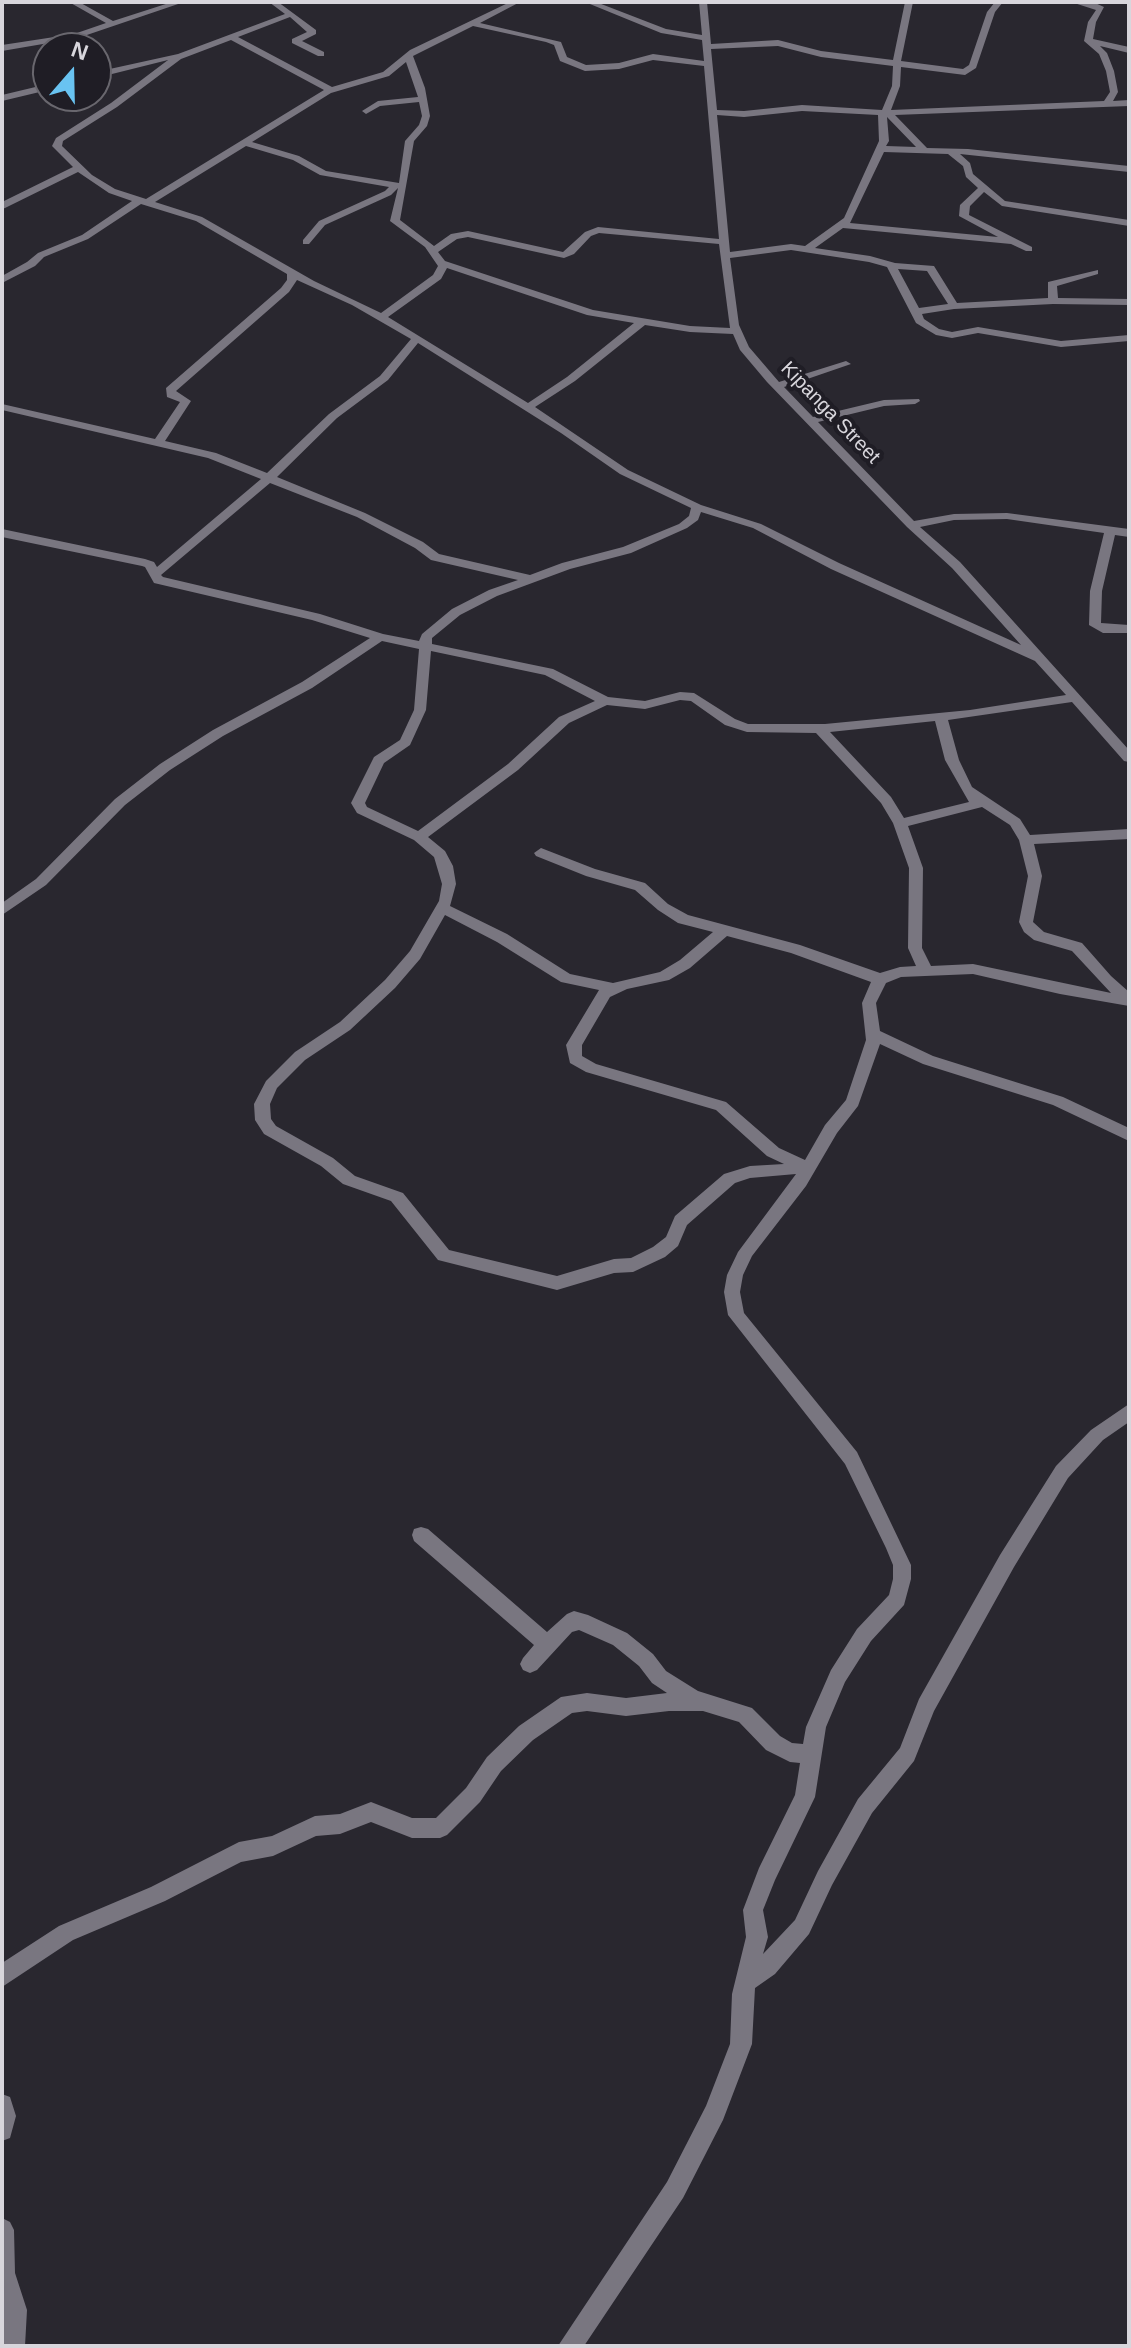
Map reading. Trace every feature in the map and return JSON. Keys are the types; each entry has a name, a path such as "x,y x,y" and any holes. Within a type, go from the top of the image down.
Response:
{"street":[{"path":"73,2 113,24"},
{"path":"85,32 180,2"},
{"path":"273,2 313,32 295,41 321,54"},
{"path":"2,280 41,255 85,237 329,91 386,74 408,55 516,2"},
{"path":"589,2 705,43 778,43 821,54 897,62 929,70 968,72 973,66 991,12 999,2 1005,2"},
{"name":"Kipanga Street","path":"703,2 725,256 737,331 744,348 911,525 956,565 1129,758"},
{"path":"807,249 843,225 880,149 885,136 885,113 896,86 897,62 909,2"},
{"path":"1075,2 1101,9 1087,37 1103,53 1110,71 1114,92 1107,103"},
{"path":"112,71 181,55 291,14"},
{"path":"474,24 548,40 558,44 563,59 585,68 623,65 653,57 706,64"},
{"path":"232,37 328,86 329,91"},
{"path":"2,48 32,43"},
{"path":"1091,43 1129,50"},
{"path":"181,55 57,142 57,146 112,191 199,219 417,338 624,472 697,507 757,526 835,566 1039,658"},
{"path":"381,318 437,277 443,266 433,251 395,222 399,186 410,141 423,126 426,116 424,99 408,55"},
{"path":"112,79 118,81"},
{"path":"2,98 32,91"},
{"path":"366,111 378,104 424,99"},
{"path":"711,112 744,114 802,108 885,113 1129,103"},
{"path":"885,113 925,151"},
{"path":"247,142 251,146 296,158 323,173 399,186"},
{"path":"880,149 950,151 1129,169"},
{"path":"950,151 967,165 969,175 982,189 1010,205 1129,223"},
{"path":"2,206 80,167"},
{"path":"306,242 322,223 399,186"},
{"path":"982,189 965,205 964,216 1029,249"},
{"path":"5,192 24,195"},
{"path":"843,225 1010,241"},
{"path":"433,251 454,236 468,234 564,255 588,234 598,230 724,242"},
{"path":"725,256 779,247 807,249 891,265 931,268 954,306"},
{"path":"440,263 569,308 642,322 737,331"},
{"path":"891,265 915,312 929,330 950,335 978,330 1064,344 1095,338 1129,338"},
{"path":"159,441 186,401 171,395 170,390 285,290 292,280 292,272"},
{"path":"1053,301 1052,284 1094,272"},
{"path":"915,312 954,306 1053,301 1129,302"},
{"path":"527,408 571,379 642,322"},
{"path":"154,575 269,478 333,416 384,378 417,338"},
{"path":"777,386 846,364"},
{"path":"810,421 884,403 915,401"},
{"path":"2,407 212,455 361,515 419,545 435,557 531,579"},
{"path":"697,507 694,518 683,526 627,550 493,593 456,612 431,631 423,646 426,666 420,687 422,702 409,738 381,757 358,803 362,810 419,837 440,854 449,884 443,908 415,955 390,984 345,1026 290,1065 271,1085 262,1104 263,1120 270,1130 327,1162 349,1180 400,1199 440,1252 452,1258 557,1283 614,1266 633,1265 672,1241 681,1221 730,1178 750,1172 806,1167"},
{"path":"911,525 929,520 986,515 1129,533"},
{"path":"1110,532 1096,591 1095,625 1103,629 1129,629"},
{"path":"2,533 145,563 158,580 303,614 380,637 549,672 605,701 645,705 688,696 701,700 738,726 779,730 819,728 1073,698"},
{"path":"2,910 41,882 120,802 165,767 218,733 307,685 380,637"},
{"path":"419,837 513,767 531,747 564,720 605,701"},
{"path":"940,716 952,760 967,790 1015,822 1026,840 1035,876 1027,925 1039,936 1077,947 1106,980 1129,1000"},
{"path":"819,728 886,800 900,823 916,868 915,948 925,969"},
{"path":"900,823 974,807 975,796"},
{"path":"1026,840 1129,834"},
{"path":"541,853 591,873 640,886 663,907 683,919 795,949 880,979"},
{"path":"443,908 502,938 566,978 612,988 664,976 685,964 725,930"},
{"path":"570,2346 675,2190 715,2112 741,2044 742,2004 757,1937 753,1910 766,1875 805,1797 816,1727 838,1676 864,1635 897,1599 903,1570 895,1546 851,1458 736,1315 733,1303 735,1275 746,1252 853,1102 874,1034 869,1003 880,979 889,974 925,969 985,971 1060,989 1129,1000"},
{"path":"612,988 597,1002 574,1045 573,1054 579,1063 721,1106 773,1152 806,1167"},
{"path":"874,1034 928,1060 1058,1101 1129,1135"},
{"path":"746,1982 767,1966 802,1927 865,1806 907,1754 926,1706 1007,1561 1062,1472 1097,1435 1129,1412"},
{"path":"421,1535 548,1645"},
{"path":"530,1664 571,1621 581,1621 620,1639 646,1660 663,1681 701,1703"},
{"path":"2,1976 66,1933 158,1894 239,1852 273,1846 315,1826 340,1824 371,1812 412,1828 440,1828 473,1795 494,1764 541,1720 568,1704 587,1702 626,1707 669,1702 716,1704 745,1715 773,1743 790,1752 812,1754"},
{"path":"2,2105 5,2116 2,2130"},
{"path":"2,2230 3,2273 15,2310 13,2346"}]}
